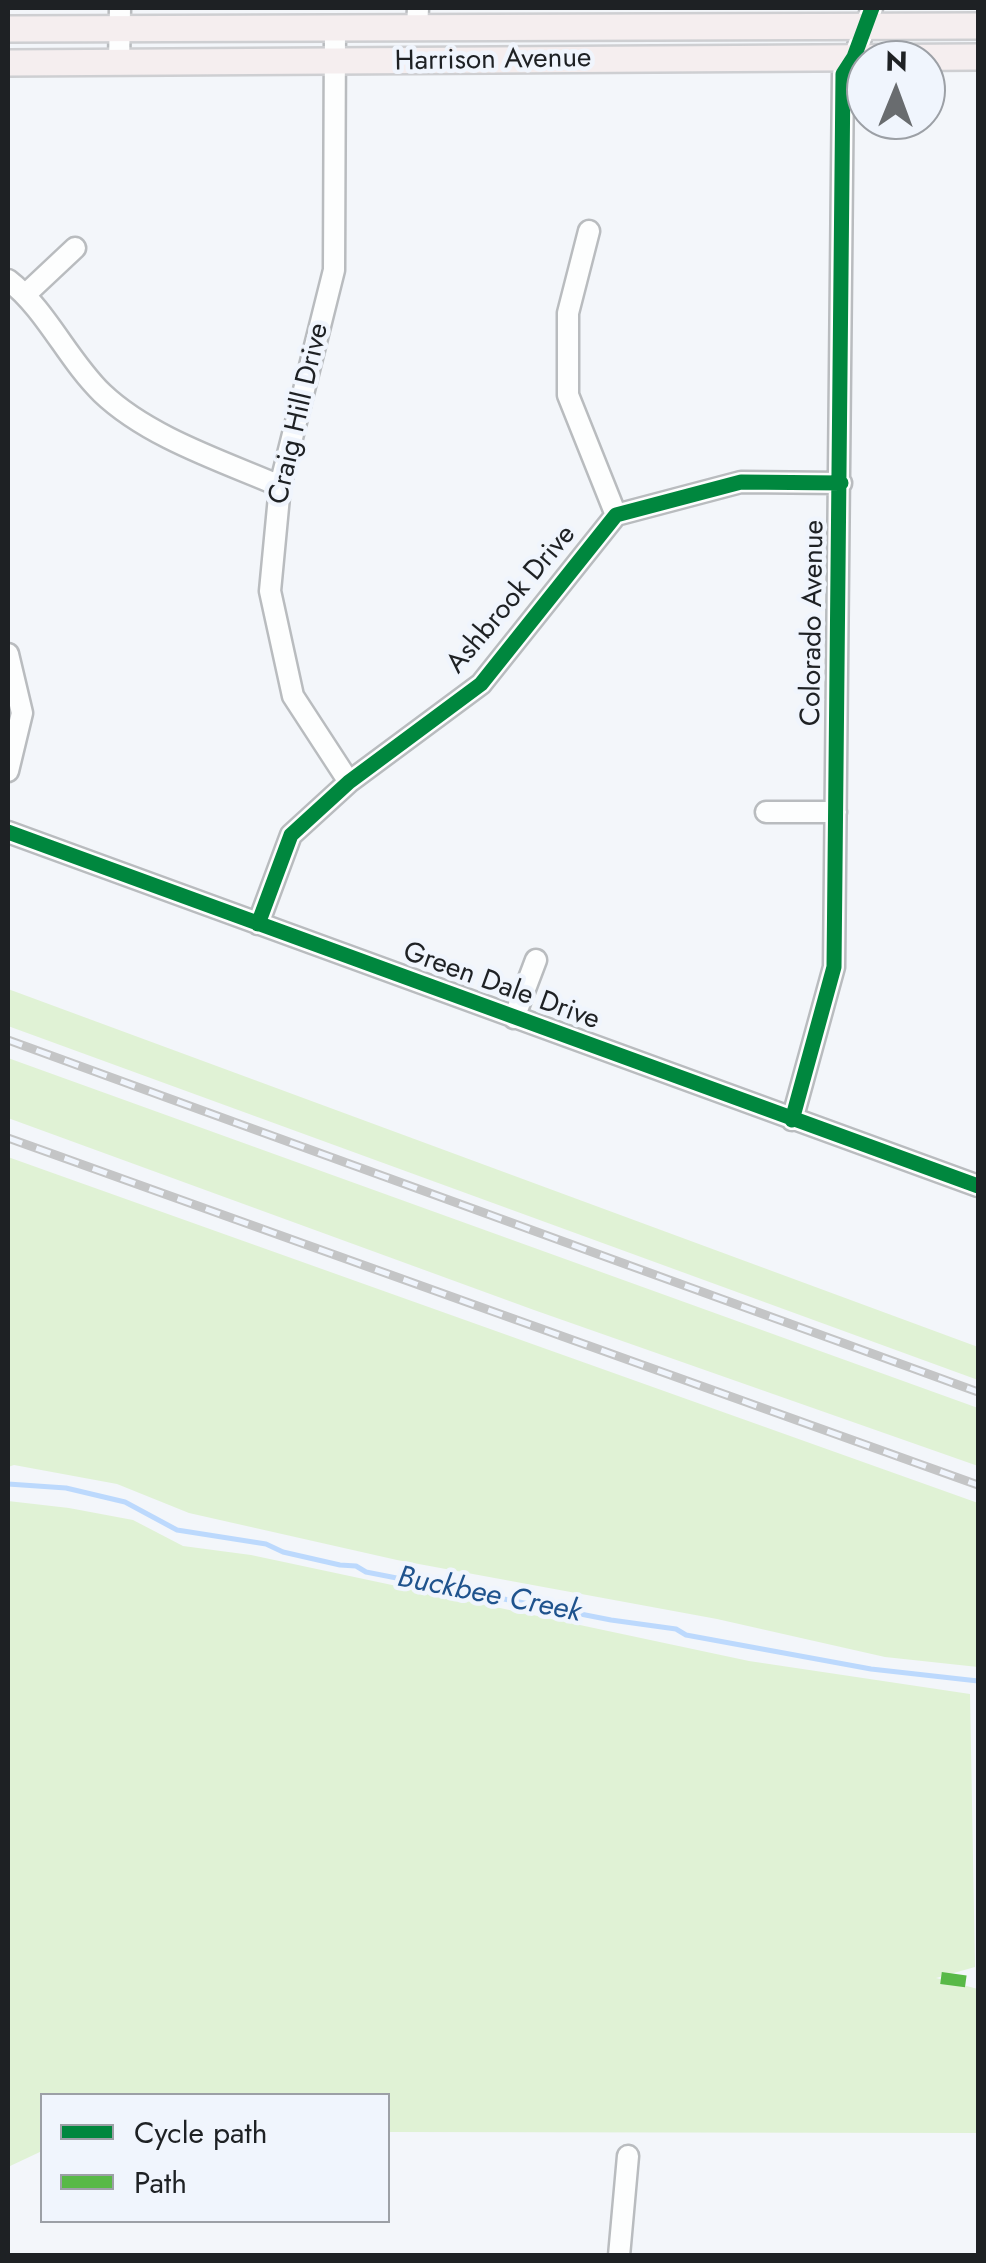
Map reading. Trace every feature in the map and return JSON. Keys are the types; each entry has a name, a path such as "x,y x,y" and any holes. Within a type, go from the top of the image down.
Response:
{"main road":[{"name":"Harrison Avenue","path":"8,28 120,18 335,28 418,18 869,16 978,26"},
{"name":"Harrison Avenue","path":"8,63 846,57"},
{"name":"Harrison Avenue","path":"946,57 978,57"}],"street":[{"name":"Colorado Avenue","path":"860,40 869,16"},
{"path":"119,64 120,18"},
{"name":"Craig Hill Drive","path":"335,28 334,270 280,486 270,591 293,696 349,782"},
{"name":"Colorado Avenue","path":"792,1120 834,968 846,69"},
{"path":"590,231 568,313 568,395 616,515"},
{"path":"26,294 75,248"},
{"path":"8,280 26,294 56,338 103,394 163,436 280,486"},
{"name":"Ashbrook Drive","path":"258,924 291,835 349,782 481,684 616,515 741,482 841,483"},
{"path":"8,654 22,713 8,771"},
{"path":"766,812 836,812"},
{"name":"Green Dale Drive","path":"8,832 978,1186"},
{"path":"514,1018 536,960"},
{"path":"619,2256 628,2156"}],"green space":[{"path":"8,989 978,1347 978,1380 8,1026"},
{"path":"8,1058 978,1408 978,1466 534,1310 8,1118"},
{"path":"8,1157 978,1503 978,1667 885,1657 717,1619 397,1560 189,1513 117,1484 8,1467"},
{"path":"8,1501 133,1520 183,1546 251,1555 749,1661 970,1694 975,1967 936,1978 978,1989 978,2133 390,2132 390,2093 40,2093 40,2152 8,2167"}],"waterway":[{"name":"Buckbee Creek","path":"8,1484 66,1488 125,1502 177,1530 266,1544 283,1552 356,1566 366,1572 871,1669 978,1681"}],"railway":[{"path":"8,1040 978,1392"},
{"path":"8,1138 978,1485"}],"marked path":[{"path":"941,1978 978,1983"}],"cycle path":[{"path":"792,1120 834,967 843,74 854,57 872,8"},
{"path":"258,924 291,835 349,782 481,684 616,515 741,482 841,483"},
{"path":"8,832 978,1186"}]}
